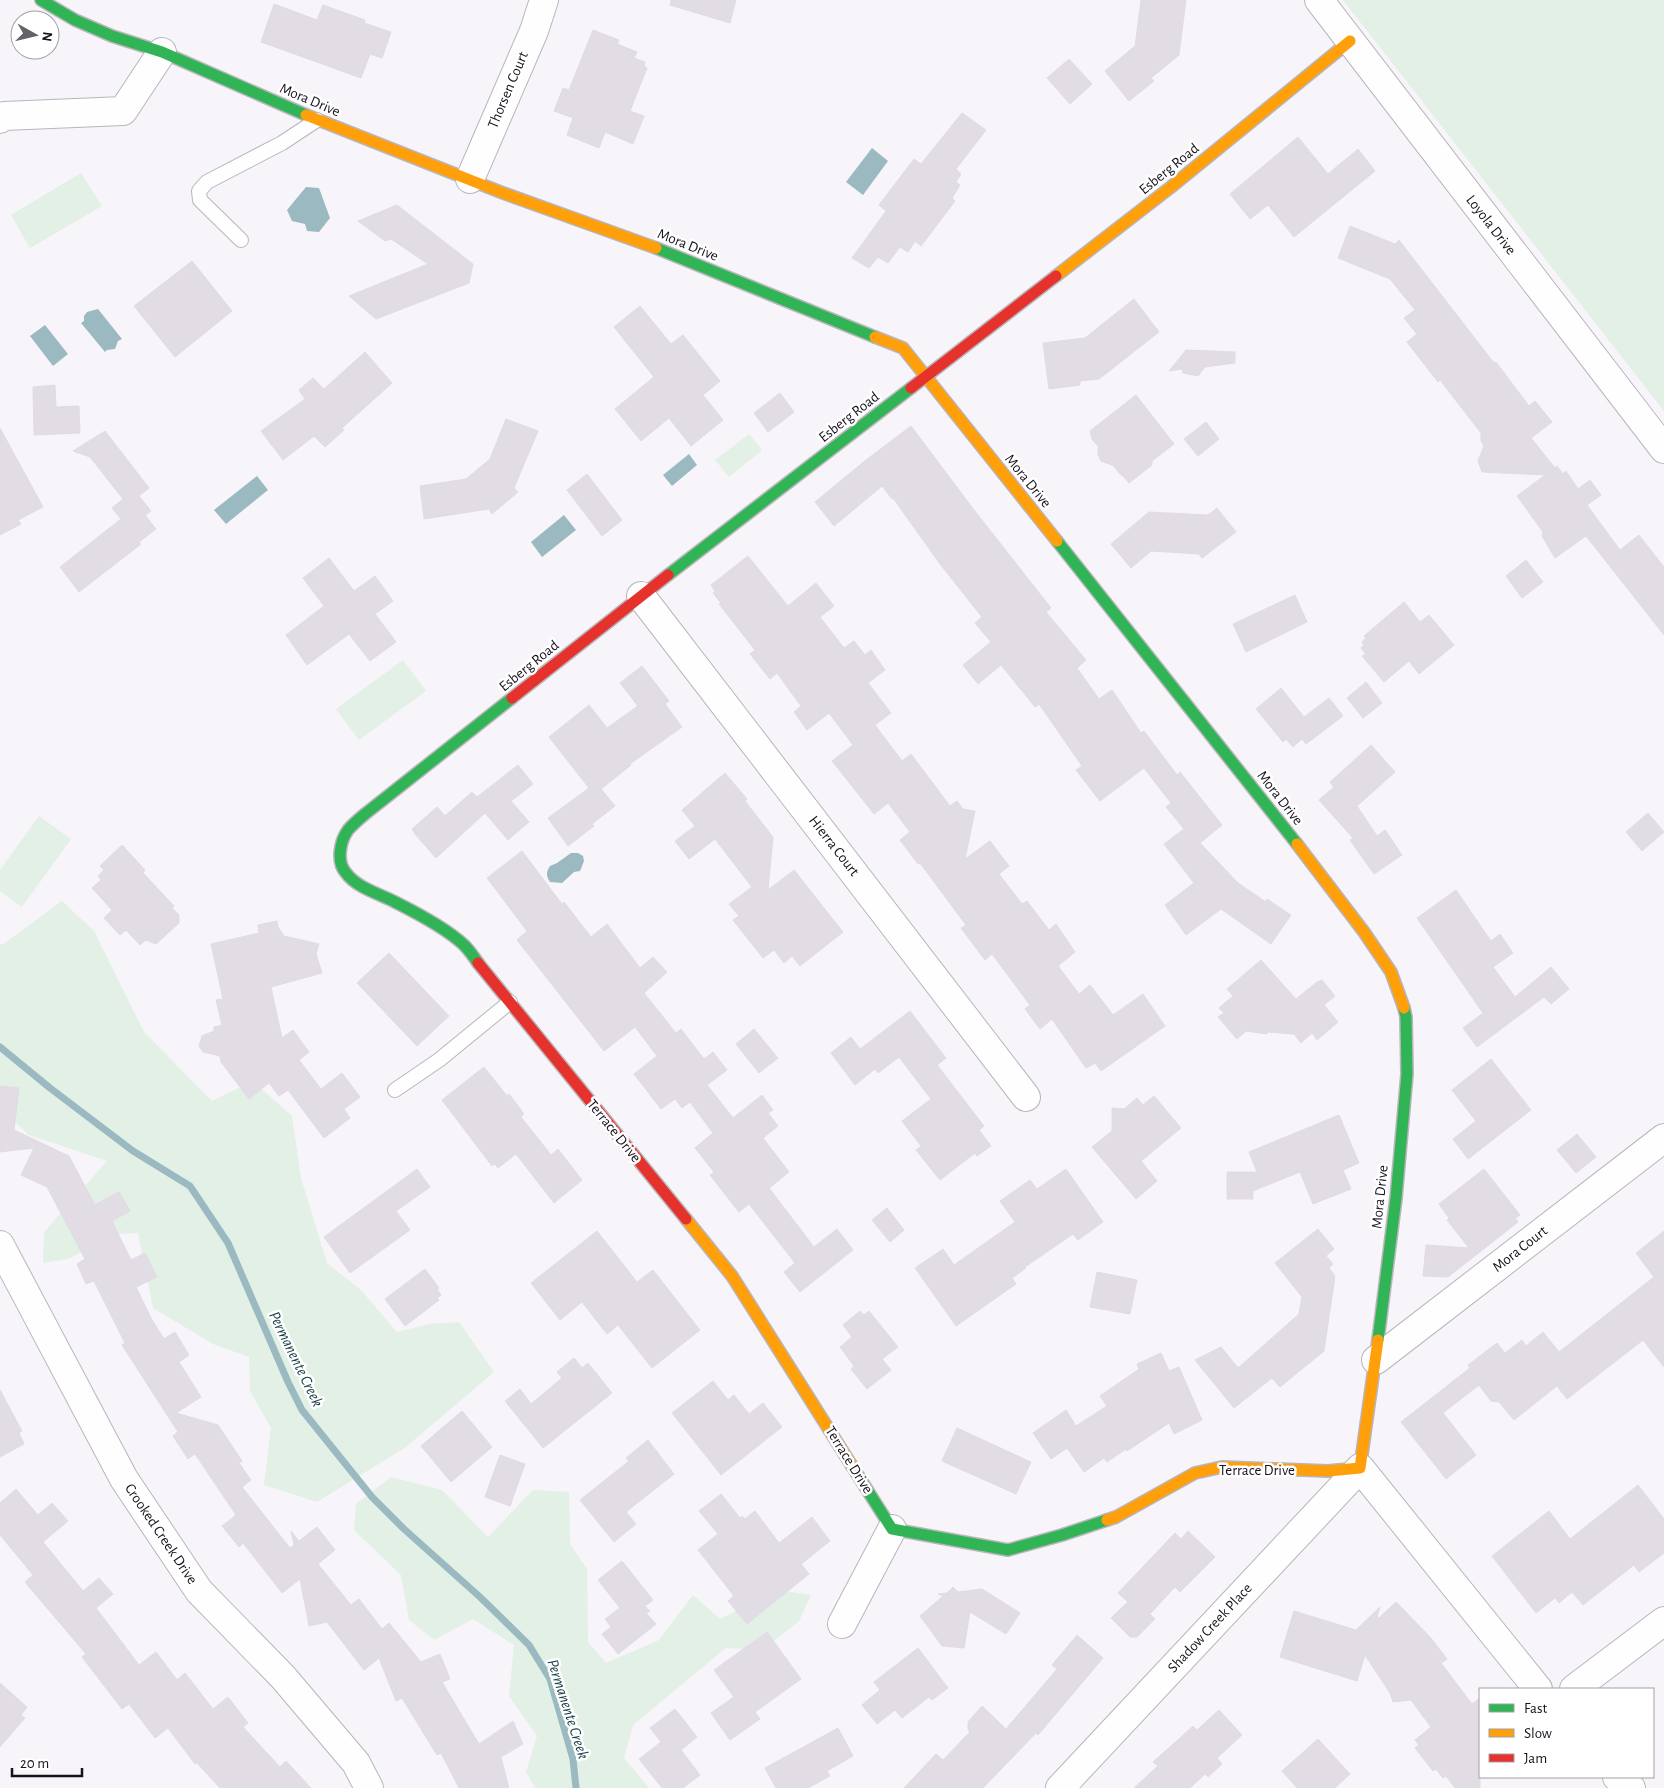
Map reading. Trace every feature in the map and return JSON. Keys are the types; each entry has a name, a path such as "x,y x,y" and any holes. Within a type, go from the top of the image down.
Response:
{"street":[{"name":"Thorsen Court","path":"470,179 534,31 544,0"},
{"name":"Loyola Drive","path":"1319,0 1664,449"},
{"name":"Mora Drive","path":"43,1 75,20 112,36 162,52 317,120 502,193 658,249 904,348 1298,846 1364,932 1391,972 1400,994 1406,1017 1407,1074 1396,1198 1376,1360 1360,1468"},
{"name":"Esberg Road","path":"365,814 641,596 1171,187 1350,41"},
{"path":"0,119 4,116 123,111 162,52"},
{"name":"Hierra Court","path":"641,596 1026,1097"},
{"name":"Terrace Drive","path":"365,814 345,834 341,848 341,862 345,873 368,888 434,923 464,945 732,1276 892,1529 1008,1550 1116,1517 1195,1473 1222,1467 1328,1471 1360,1468"},
{"name":"Mora Court","path":"1376,1360 1664,1138"},
{"name":"Crooked Creek Drive","path":"0,1245 124,1479 198,1591 283,1677 356,1763 369,1788"},
{"path":"1360,1468 1537,1688"},
{"name":"Shadow Creek Place","path":"1060,1788 1360,1468"},
{"path":"842,1624 892,1529"},
{"path":"1575,1688 1664,1621"},
{"path":"1618,1778 1631,1788"}],"lane":[{"path":"241,240 200,200 199,191 207,182 282,143 317,120"},
{"path":"395,1090 439,1060 510,1002"}],"shaded area":[{"path":"1343,0 1664,0 1664,411"},
{"path":"81,173 102,206 30,248 11,215"},
{"path":"749,434 762,450 729,477 715,460"},
{"path":"403,660 426,691 359,740 336,709"},
{"path":"39,816 71,839 22,907 0,891 0,870"},
{"path":"62,901 94,931 144,1032 212,1101 253,1081 292,1116 301,1178 327,1263 361,1290 397,1332 429,1324 459,1322 494,1372 406,1447 317,1502 264,1485 271,1428 250,1391 249,1357 213,1344 153,1308 138,1233 115,1234 68,1259 43,1263 44,1232 107,1161 29,1135 0,1108 0,944 2,945"},
{"path":"391,1477 442,1490 488,1537 533,1490 569,1492 570,1544 587,1569 588,1642 606,1663 659,1640 693,1595 720,1619 778,1590 811,1595 799,1621 763,1650 726,1648 633,1725 624,1758 649,1788 535,1788 526,1772 537,1736 509,1696 514,1645 473,1619 434,1640 409,1620 401,1575 354,1530 356,1504"}],"water":[{"path":"872,148 888,161 863,195 846,182"},
{"path":"306,187 319,188 330,218 319,232 307,231 305,224 292,221 287,210"},
{"path":"98,309 122,339 118,341 115,349 105,352 81,323 84,321 84,316 87,312"},
{"path":"45,325 68,354 53,366 30,336"},
{"path":"689,454 697,465 672,486 663,475"},
{"path":"257,476 268,490 226,524 214,510"},
{"path":"564,515 576,530 542,557 531,542"},
{"path":"571,853 578,853 583,856 584,861 580,871 574,872 562,883 550,882 547,874 550,866"}],"building":[{"path":"671,0 736,0 730,23 670,5"},
{"path":"1141,0 1186,0 1179,55 1151,78 1154,81 1129,101 1105,71 1135,46"},
{"path":"274,4 317,20 323,5 365,20 364,23 391,32 382,58 370,54 361,78 261,42"},
{"path":"593,30 619,40 617,44 637,52 634,58 645,62 644,66 647,68 630,111 644,116 633,144 605,132 599,148 567,135 573,118 554,111 563,88 569,90"},
{"path":"1069,59 1092,84 1070,104 1047,78"},
{"path":"962,113 986,130 956,169 961,174 956,182 960,185 952,198 955,201 921,246 915,241 908,252 900,247 888,263 878,257 869,268 852,258 886,211 879,205 914,159 921,164"},
{"path":"1298,137 1328,174 1358,149 1375,171 1294,237 1268,205 1250,219 1230,194"},
{"path":"397,205 473,264 469,283 376,319 349,296 428,264 391,239 385,241 358,221"},
{"path":"1350,226 1395,244 1399,240 1529,406 1535,401 1552,422 1531,438 1555,468 1557,466 1563,474 1566,471 1578,489 1590,480 1601,495 1587,505 1620,550 1639,535 1664,567 1664,635 1586,536 1555,558 1542,536 1543,532 1517,496 1545,475 1482,472 1478,461 1484,446 1481,441 1481,433 1440,380 1438,382 1407,342 1417,334 1404,318 1415,310 1390,279 1338,258"},
{"path":"192,261 232,311 175,357 134,306"},
{"path":"1134,299 1159,332 1099,379 1080,381 1080,385 1049,389 1043,343 1085,338"},
{"path":"640,306 671,344 683,335 720,381 703,395 723,420 691,446 669,418 641,441 615,409 654,377 614,327"},
{"path":"1186,350 1235,352 1235,363 1205,367 1198,376 1183,373 1182,369 1169,371"},
{"path":"365,352 392,383 342,428 344,430 325,447 314,436 283,460 261,431 305,399 299,390 313,378 324,389"},
{"path":"55,385 56,407 79,406 80,433 34,435 33,387"},
{"path":"780,393 794,412 768,432 754,413"},
{"path":"1136,395 1174,444 1152,461 1152,465 1129,483 1114,466 1101,461 1098,454 1098,446 1092,439 1090,431"},
{"path":"506,419 538,431 514,488 518,492 492,514 489,509 424,519 420,486 466,479 490,459"},
{"path":"1206,422 1219,439 1198,456 1184,439"},
{"path":"911,426 1051,608 1046,612 1086,660 1077,668 1099,699 1112,690 1141,733 1144,731 1177,775 1180,772 1222,825 1200,843 1238,883 1266,902 1267,899 1291,915 1271,944 1221,909 1186,935 1165,905 1194,883 1164,844 1184,829 1166,807 1171,803 1144,768 1100,801 1076,770 1082,766 1039,704 1035,707 1001,665 978,684 963,665 991,642 975,623 982,617 882,486 834,526 815,502"},
{"path":"0,428 43,507 18,520 21,524 0,535"},
{"path":"105,431 149,488 139,496 151,511 145,515 156,529 139,542 141,544 79,592 60,567 121,519 112,508 123,499 90,457 73,451"},
{"path":"587,474 622,520 602,536 567,490"},
{"path":"1217,508 1236,532 1202,558 1199,554 1151,551 1131,568 1111,544 1149,512 1208,515"},
{"path":"748,556 788,606 816,583 834,606 820,617 844,648 854,641 865,655 871,650 885,670 868,683 891,713 875,725 902,761 911,754 950,806 957,801 963,809 975,811 965,859 990,841 1009,866 999,874 1022,904 1027,901 1049,930 1056,924 1075,952 1058,966 1079,994 1090,985 1113,1015 1143,994 1165,1026 1101,1071 1095,1063 1086,1068 1052,1019 1040,1029 1025,1009 1030,1005 992,954 985,960 961,928 966,925 920,863 918,864 900,840 910,832 888,803 874,814 832,761 853,745 829,713 807,730 794,712 801,706 777,673 770,679 750,654 755,650 719,604 721,603 713,593 715,591 711,585"},
{"path":"329,558 354,591 375,576 393,601 375,614 396,642 370,661 349,634 307,665 286,635 324,606 303,578"},
{"path":"1526,560 1543,582 1522,598 1506,576"},
{"path":"1295,595 1307,622 1246,652 1233,624"},
{"path":"1404,602 1420,622 1429,615 1454,645 1419,674 1409,661 1384,682 1362,656 1366,654 1361,648 1364,645 1362,642 1366,638 1364,636"},
{"path":"642,666 669,701 665,704 682,727 630,764 601,789 615,806 592,824 594,826 568,846 548,818 589,788 549,737 589,705 607,728 638,706 620,683"},
{"path":"1366,682 1382,703 1363,718 1347,698"},
{"path":"1281,688 1304,717 1329,698 1343,716 1306,744 1302,739 1293,747 1286,739 1283,742 1256,709"},
{"path":"1371,745 1395,772 1357,806 1377,836 1385,830 1402,855 1374,874 1350,840 1353,838 1319,800 1334,787 1330,782"},
{"path":"518,765 533,784 511,801 529,822 508,840 485,813 436,858 412,829 437,807 445,816 472,792 477,797"},
{"path":"725,773 747,799 745,801 773,837 768,890 794,870 843,932 800,966 792,956 784,963 774,950 763,958 733,920 739,916 729,904 752,887 715,839 689,859 675,841 695,826 682,810"},
{"path":"1648,813 1664,832 1642,851 1626,832"},
{"path":"122,845 145,870 143,873 174,906 172,908 179,915 179,923 156,944 146,940 140,945 126,930 120,935 104,918 112,910 92,888 101,880 98,876 104,870 100,866"},
{"path":"522,851 562,904 564,902 591,937 607,924 640,968 653,957 667,972 644,993 676,1033 681,1029 704,1059 713,1052 727,1070 707,1085 733,1118 762,1095 773,1110 768,1113 778,1126 763,1138 789,1172 769,1188 814,1247 837,1229 853,1250 800,1292 784,1272 795,1263 749,1204 739,1212 710,1175 714,1172 695,1148 713,1133 690,1102 682,1108 675,1099 661,1109 634,1074 657,1056 635,1027 604,1051 517,940 527,931 487,878"},
{"path":"1456,890 1491,941 1500,934 1513,953 1493,967 1515,997 1551,967 1569,989 1551,1004 1544,997 1477,1047 1463,1028 1483,1013 1417,918"},
{"path":"277,921 278,927 284,936 319,944 316,954 322,973 271,987 282,1038 293,1030 309,1052 299,1060 321,1089 342,1073 360,1097 344,1109 350,1118 324,1138 288,1090 279,1096 269,1083 249,1099 221,1062 220,1056 203,1052 199,1046 202,1036 214,1031 214,1027 222,1025 216,1000 223,999 211,944 259,933 258,925"},
{"path":"389,953 449,1016 417,1046 357,983"},
{"path":"1261,960 1296,999 1322,980 1335,996 1324,1005 1338,1022 1317,1040 1312,1033 1301,1043 1294,1034 1267,1032 1267,1034 1246,1031 1237,1039 1218,1017 1224,1013 1219,1008 1233,996 1227,989"},
{"path":"910,1011 946,1058 937,1065 984,1126 979,1130 991,1146 977,1156 975,1153 940,1180 916,1150 921,1146 902,1121 931,1099 899,1057 878,1073 875,1069 855,1085 831,1053 851,1037 860,1049"},
{"path":"754,1029 778,1058 759,1073 736,1044"},
{"path":"1491,1059 1531,1110 1468,1159 1453,1139 1476,1121 1452,1090"},
{"path":"484,1067 507,1096 509,1094 524,1114 521,1117 551,1155 558,1149 582,1180 554,1203 516,1154 498,1168 495,1164 492,1166 442,1100"},
{"path":"0,1086 19,1088 14,1130 69,1156 95,1205 119,1192 130,1211 112,1221 131,1260 145,1253 157,1277 136,1287 164,1339 175,1332 189,1355 179,1362 201,1397 176,1413 218,1425 242,1461 239,1463 251,1480 242,1487 290,1548 294,1545 291,1531 299,1541 317,1527 335,1550 318,1564 351,1605 359,1599 382,1629 389,1623 421,1662 440,1654 450,1679 442,1682 479,1744 513,1721 523,1744 501,1757 509,1788 459,1788 441,1753 437,1755 402,1698 396,1701 379,1658 364,1670 327,1622 309,1626 300,1579 282,1593 243,1543 239,1547 222,1526 236,1515 195,1454 188,1459 173,1436 178,1432 122,1345 125,1343 94,1281 86,1284 77,1264 85,1259 47,1187 21,1175 34,1148 0,1152"},
{"path":"1154,1096 1181,1128 1141,1161 1157,1181 1136,1199 1092,1147 1112,1131 1112,1108 1124,1109 1137,1098 1143,1105"},
{"path":"1339,1115 1359,1163 1343,1170 1351,1189 1313,1204 1300,1172 1253,1191 1253,1199 1227,1199 1227,1172 1257,1172 1249,1152"},
{"path":"1577,1134 1596,1157 1576,1173 1557,1150"},
{"path":"417,1169 430,1187 396,1211 410,1230 350,1273 324,1237"},
{"path":"1066,1169 1103,1222 1078,1240 1073,1234 1025,1267 1012,1278 1016,1284 956,1326 915,1268 943,1249 954,1265 1015,1222 1000,1201 1030,1180 1037,1189"},
{"path":"1484,1169 1520,1215 1515,1218 1518,1222 1448,1277 1423,1276 1426,1245 1469,1248 1447,1220 1449,1218 1439,1204"},
{"path":"887,1208 904,1230 890,1242 872,1220"},
{"path":"1318,1229 1334,1249 1326,1256 1333,1264 1329,1268 1335,1276 1324,1351 1280,1387 1272,1378 1234,1408 1195,1360 1221,1347 1238,1368 1299,1314 1302,1297 1275,1263"},
{"path":"597,1231 637,1282 653,1270 700,1330 652,1368 618,1325 607,1334 582,1302 560,1320 531,1283"},
{"path":"1664,1231 1664,1367 1643,1340 1567,1399 1557,1386 1514,1420 1499,1402 1491,1401 1479,1385 1443,1413 1476,1455 1446,1479 1401,1422 1470,1368 1468,1365 1497,1343 1505,1353 1522,1340 1526,1346 1543,1332 1559,1352 1654,1277 1636,1253"},
{"path":"425,1269 439,1288 437,1289 441,1295 437,1298 439,1300 405,1326 385,1299"},
{"path":"1097,1272 1137,1280 1130,1314 1090,1307"},
{"path":"860,1311 864,1315 869,1311 898,1347 882,1359 891,1370 867,1389 851,1369 854,1366 840,1347 852,1337 843,1325"},
{"path":"1161,1353 1169,1371 1179,1367 1202,1420 1174,1434 1169,1423 1127,1451 1126,1449 1107,1462 1104,1458 1084,1472 1067,1448 1051,1459 1033,1433 1066,1410 1076,1426 1107,1406 1100,1396 1139,1369 1137,1364"},
{"path":"574,1358 582,1368 588,1363 612,1393 543,1448 505,1401 520,1389 531,1404 562,1378 557,1372"},
{"path":"713,1381 728,1400 734,1395 749,1414 763,1403 782,1427 721,1475 672,1413"},
{"path":"0,1390 22,1431 19,1433 24,1444 0,1457"},
{"path":"462,1411 492,1447 451,1482 421,1446"},
{"path":"957,1428 1031,1462 1016,1494 942,1461"},
{"path":"648,1440 674,1474 626,1512 636,1524 614,1542 580,1500 629,1461 626,1458"},
{"path":"500,1455 525,1464 510,1506 485,1497"},
{"path":"1638,1485 1664,1519 1664,1553 1639,1572 1634,1565 1583,1605 1572,1592 1559,1603 1555,1598 1536,1613 1492,1556 1549,1511 1570,1539"},
{"path":"16,1489 38,1515 52,1503 68,1521 43,1542 83,1591 99,1578 113,1594 96,1608 139,1665 156,1652 177,1680 185,1673 213,1709 228,1697 248,1723 243,1727 280,1767 286,1761 311,1788 220,1788 197,1763 195,1764 168,1728 155,1738 129,1704 122,1709 82,1657 86,1654 25,1582 33,1575 0,1535 0,1503"},
{"path":"721,1494 740,1518 742,1516 745,1519 755,1511 779,1543 812,1517 830,1541 801,1564 809,1574 747,1624 728,1601 734,1596 698,1550 718,1534 699,1511"},
{"path":"1188,1531 1215,1557 1180,1592 1175,1587 1150,1614 1155,1619 1137,1637 1130,1637 1111,1618 1128,1602 1118,1593 1175,1533 1181,1539"},
{"path":"622,1561 653,1600 645,1606 650,1611 646,1613 656,1624 618,1654 602,1634 611,1627 605,1619 620,1608 598,1580"},
{"path":"953,1587 958,1592 982,1589 1020,1613 1006,1634 970,1612 964,1648 942,1646 920,1616 943,1596 938,1594 947,1593"},
{"path":"1396,1602 1431,1638 1447,1659 1441,1663 1472,1704 1479,1699 1480,1788 1455,1788 1446,1776 1443,1778 1436,1769 1433,1771 1415,1748 1419,1745 1415,1740 1431,1727 1411,1700 1393,1702 1390,1693 1365,1655 1357,1681 1280,1657 1294,1611 1356,1630 1380,1607 1377,1616 1379,1618"},
{"path":"767,1632 801,1679 755,1712 760,1719 730,1740 711,1713 734,1697 714,1670"},
{"path":"1077,1635 1103,1658 1038,1735 1036,1733 983,1788 904,1788 936,1754 943,1760 970,1732 968,1722 982,1706 1006,1729 1057,1669 1052,1665"},
{"path":"918,1648 948,1688 932,1700 929,1697 902,1718 895,1710 877,1724 862,1705 880,1690 874,1682"},
{"path":"0,1683 27,1707 21,1715 25,1718 0,1747"},
{"path":"675,1709 697,1737 681,1750 700,1775 683,1788 662,1788 639,1759 661,1742 650,1728"},
{"path":"1219,1710 1242,1735 1217,1758 1222,1764 1208,1777 1205,1774 1190,1788 1134,1788 1158,1766 1153,1762 1193,1726 1197,1730"},
{"path":"838,1728 853,1756 827,1771 830,1776 808,1788 776,1788 765,1768"},
{"path":"1318,1739 1350,1774 1335,1788 1297,1788 1282,1771"}],"waterway":[{"name":"Permanente Creek","path":"0,1047 133,1151 190,1186 228,1243 302,1410 372,1497 529,1645 550,1679 573,1759 576,1788"}],"traffic: fast":[{"path":"41,0 75,20 112,36 162,52 306,115"},
{"path":"656,248 875,337"},
{"path":"668,575 911,388"},
{"path":"1057,541 1297,844"},
{"path":"478,963 464,945 440,927 413,911 356,883 343,868 340,852 345,835 358,820 512,698"},
{"path":"1378,1340 1396,1198 1407,1074 1406,1017 1404,1008"},
{"path":"852,1466 892,1529 1008,1550 1107,1520"}],"traffic: slow":[{"path":"1056,276 1171,187 1350,41"},
{"path":"306,115 503,193 656,248"},
{"path":"875,337 903,348 1057,541"},
{"path":"1297,844 1364,932 1391,972 1404,1008"},
{"path":"686,1219 732,1276 852,1466"},
{"path":"1107,1520 1116,1517 1195,1473 1222,1467 1328,1471 1360,1468 1378,1340"}],"traffic: jam":[{"path":"911,388 1056,276"},
{"path":"512,698 668,575"},
{"path":"478,963 686,1219"}]}
